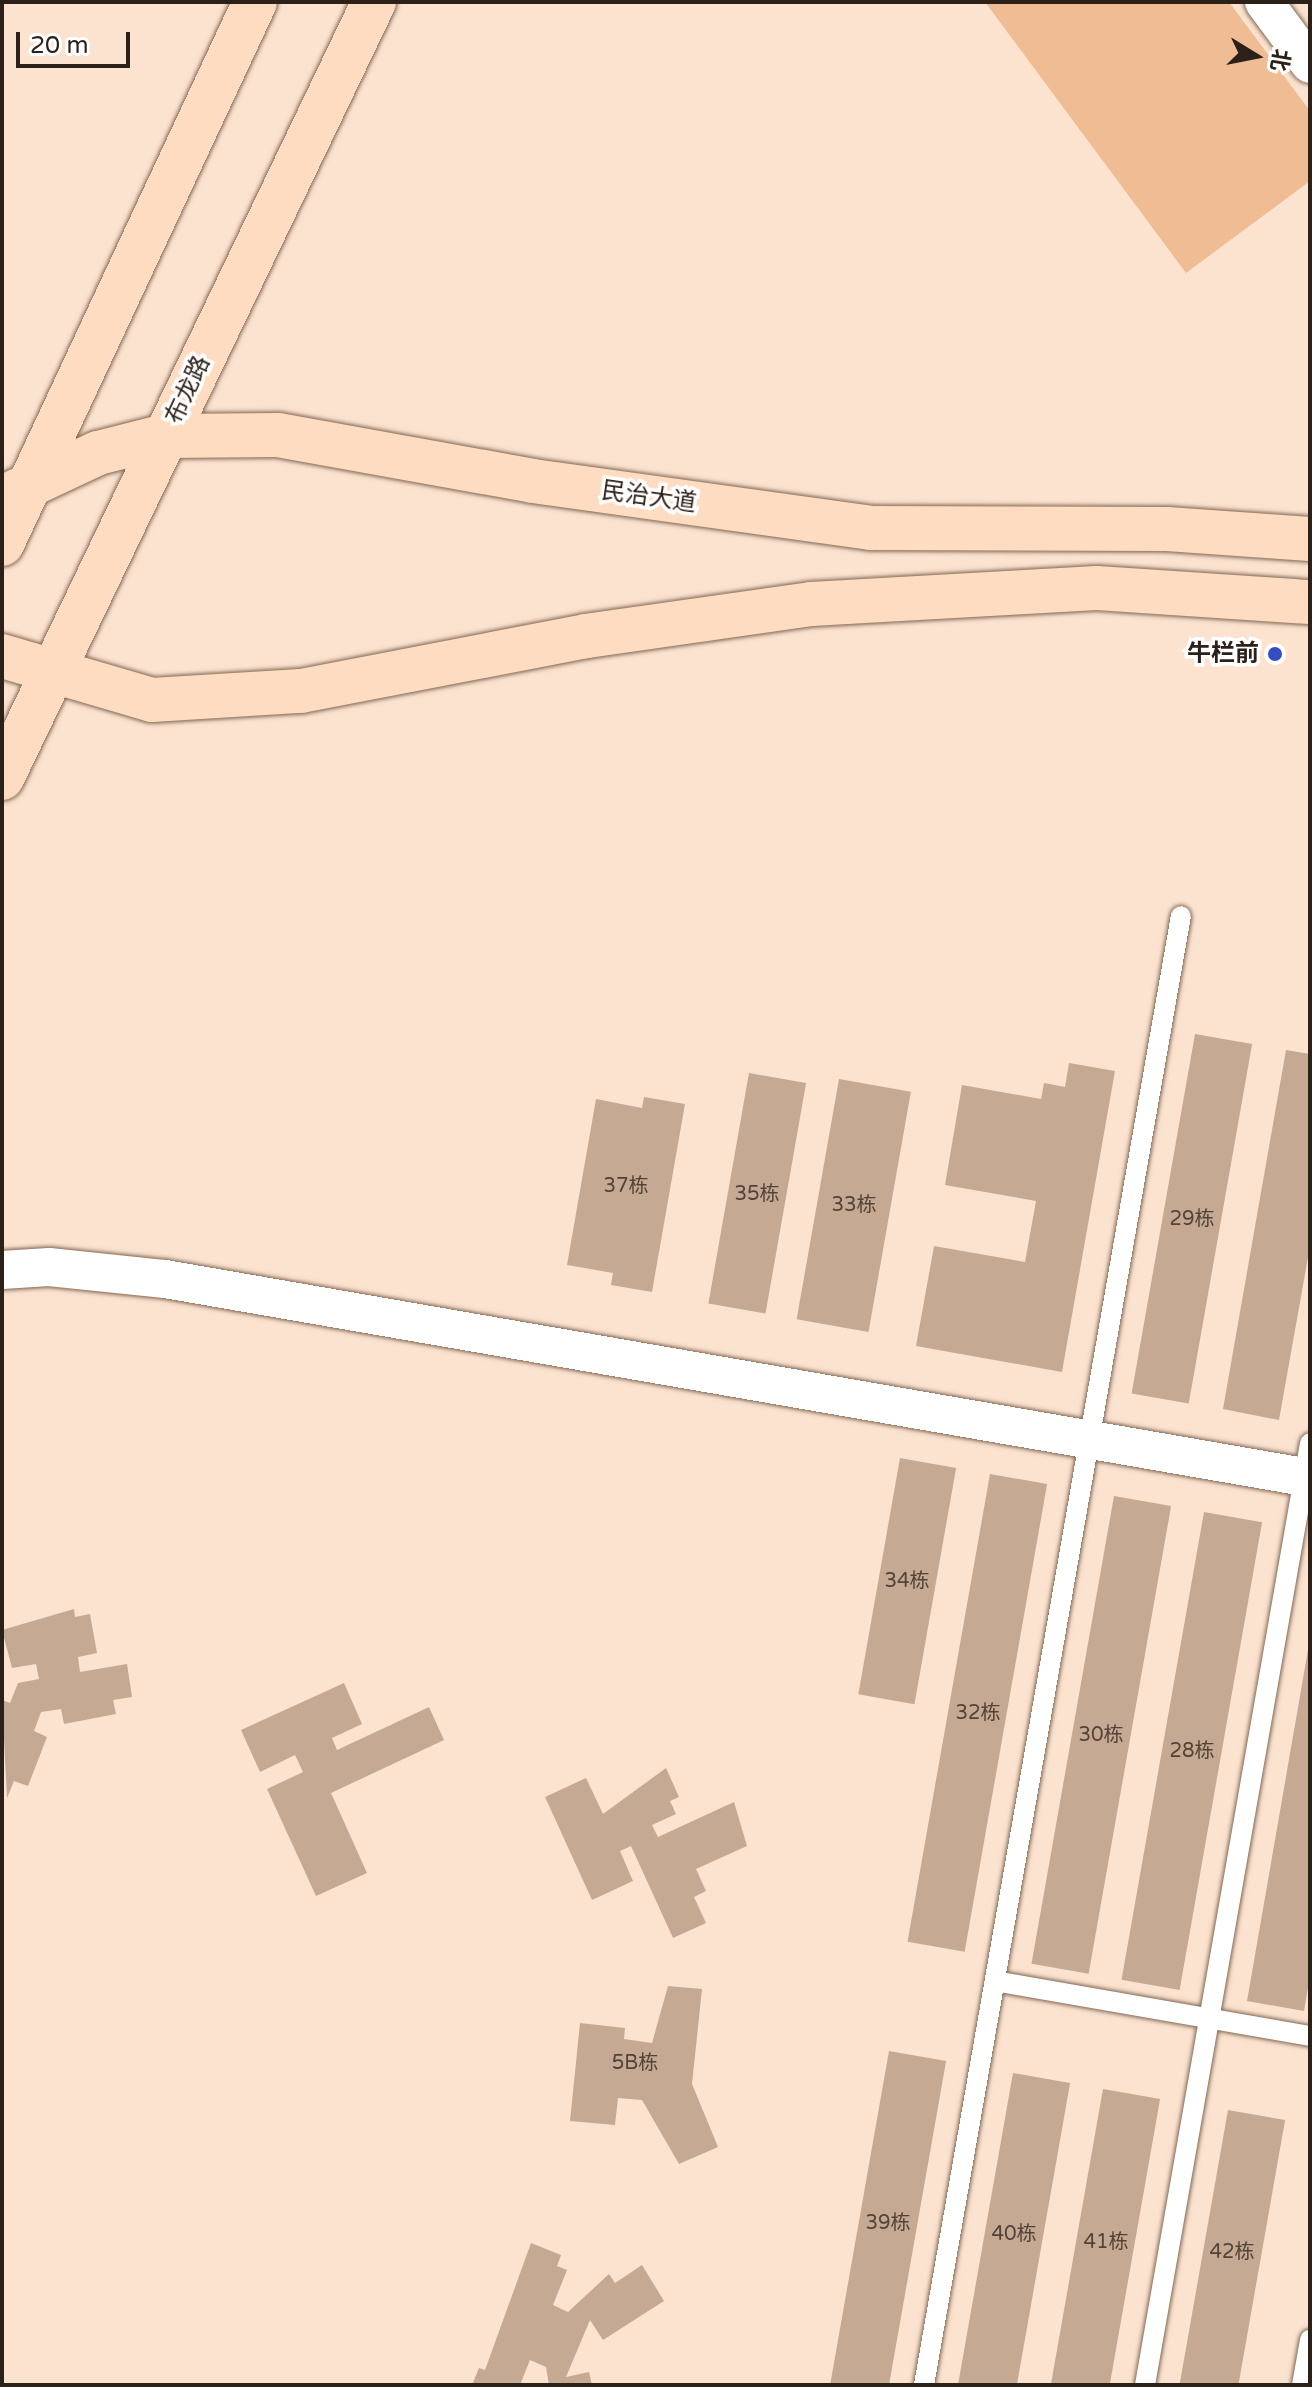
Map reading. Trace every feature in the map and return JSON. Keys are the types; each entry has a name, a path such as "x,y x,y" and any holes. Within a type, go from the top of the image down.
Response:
{"main road":[{"path":"2,544 16,491 255,2"},
{"name":"布龙路","path":"2,778 374,2"},
{"name":"民治大道","path":"16,491 98,453 165,436 278,435 533,481 871,528 1167,529 1310,539"},
{"path":"2,656 50,676 167,699 301,691 586,636 811,604 1097,588 1310,602"}],"street":[{"path":"1264,2 1310,64"},
{"path":"2,1270 49,1267 165,1279 1090,1439 1308,1466"}],"lane":[{"path":"924,2385 1181,916"},
{"path":"1145,2385 1308,1466"},
{"path":"995,1981 1310,2036"},
{"path":"1302,2385 1310,2340"}],"shaded area":[{"path":"985,2 1229,2 1310,111 1310,181 1186,273"}],"building":[{"path":"1195,1034 1252,1044 1189,1404 1132,1393"},
{"path":"1286,1050 1310,1054 1310,1246 1279,1420 1223,1409"},
{"path":"1069,1063 1115,1071 1062,1372 916,1346 934,1246 1025,1262 1036,1201 945,1185 962,1085 1041,1099 1044,1083 1065,1087"},
{"path":"749,1073 806,1083 765,1314 708,1303"},
{"path":"839,1079 911,1092 869,1332 797,1319"},
{"path":"644,1097 685,1104 652,1292 611,1285 613,1273 567,1265 596,1099 642,1108"},
{"path":"900,1458 956,1468 914,1704 858,1694"},
{"path":"990,1474 1047,1484 965,1952 908,1942"},
{"path":"1114,1496 1171,1506 1089,1974 1032,1964"},
{"path":"1204,1512 1262,1522 1180,1990 1122,1980"},
{"path":"74,1609 75,1617 90,1614 97,1653 78,1657 80,1672 127,1664 132,1697 113,1700 116,1714 64,1724 61,1709 41,1712 34,1731 47,1737 28,1786 14,1781 7,1798 2,1700 10,1703 18,1683 39,1679 36,1664 12,1668 2,1630"},
{"path":"1308,1650 1310,1976 1304,2011 1247,2001"},
{"path":"344,1683 362,1724 332,1738 337,1750 429,1707 444,1740 331,1793 367,1873 316,1896 267,1789 303,1772 295,1755 260,1772 241,1730"},
{"path":"666,1768 679,1797 670,1801 676,1814 652,1825 658,1837 734,1802 747,1846 696,1869 706,1891 694,1897 706,1923 673,1938 631,1846 620,1851 633,1881 592,1900 545,1797 586,1778 603,1814"},
{"path":"668,1986 702,1989 692,2084 718,2147 679,2164 642,2100 618,2098 615,2125 570,2121 580,2023 625,2028 624,2039 652,2043"},
{"path":"889,2051 946,2061 889,2385 830,2385"},
{"path":"1013,2073 1070,2083 1017,2385 958,2385"},
{"path":"1103,2089 1160,2099 1110,2385 1051,2384"},
{"path":"1228,2110 1285,2120 1238,2385 1180,2385"},
{"path":"531,2243 561,2255 557,2266 567,2270 553,2305 568,2312 609,2274 615,2283 642,2265 664,2301 603,2340 590,2320 566,2377 589,2372 592,2385 549,2385 546,2367 530,2360 520,2385 472,2385 479,2368 485,2370"}],"place":[{"name":"牛栏前","path":"1275,654"}]}
